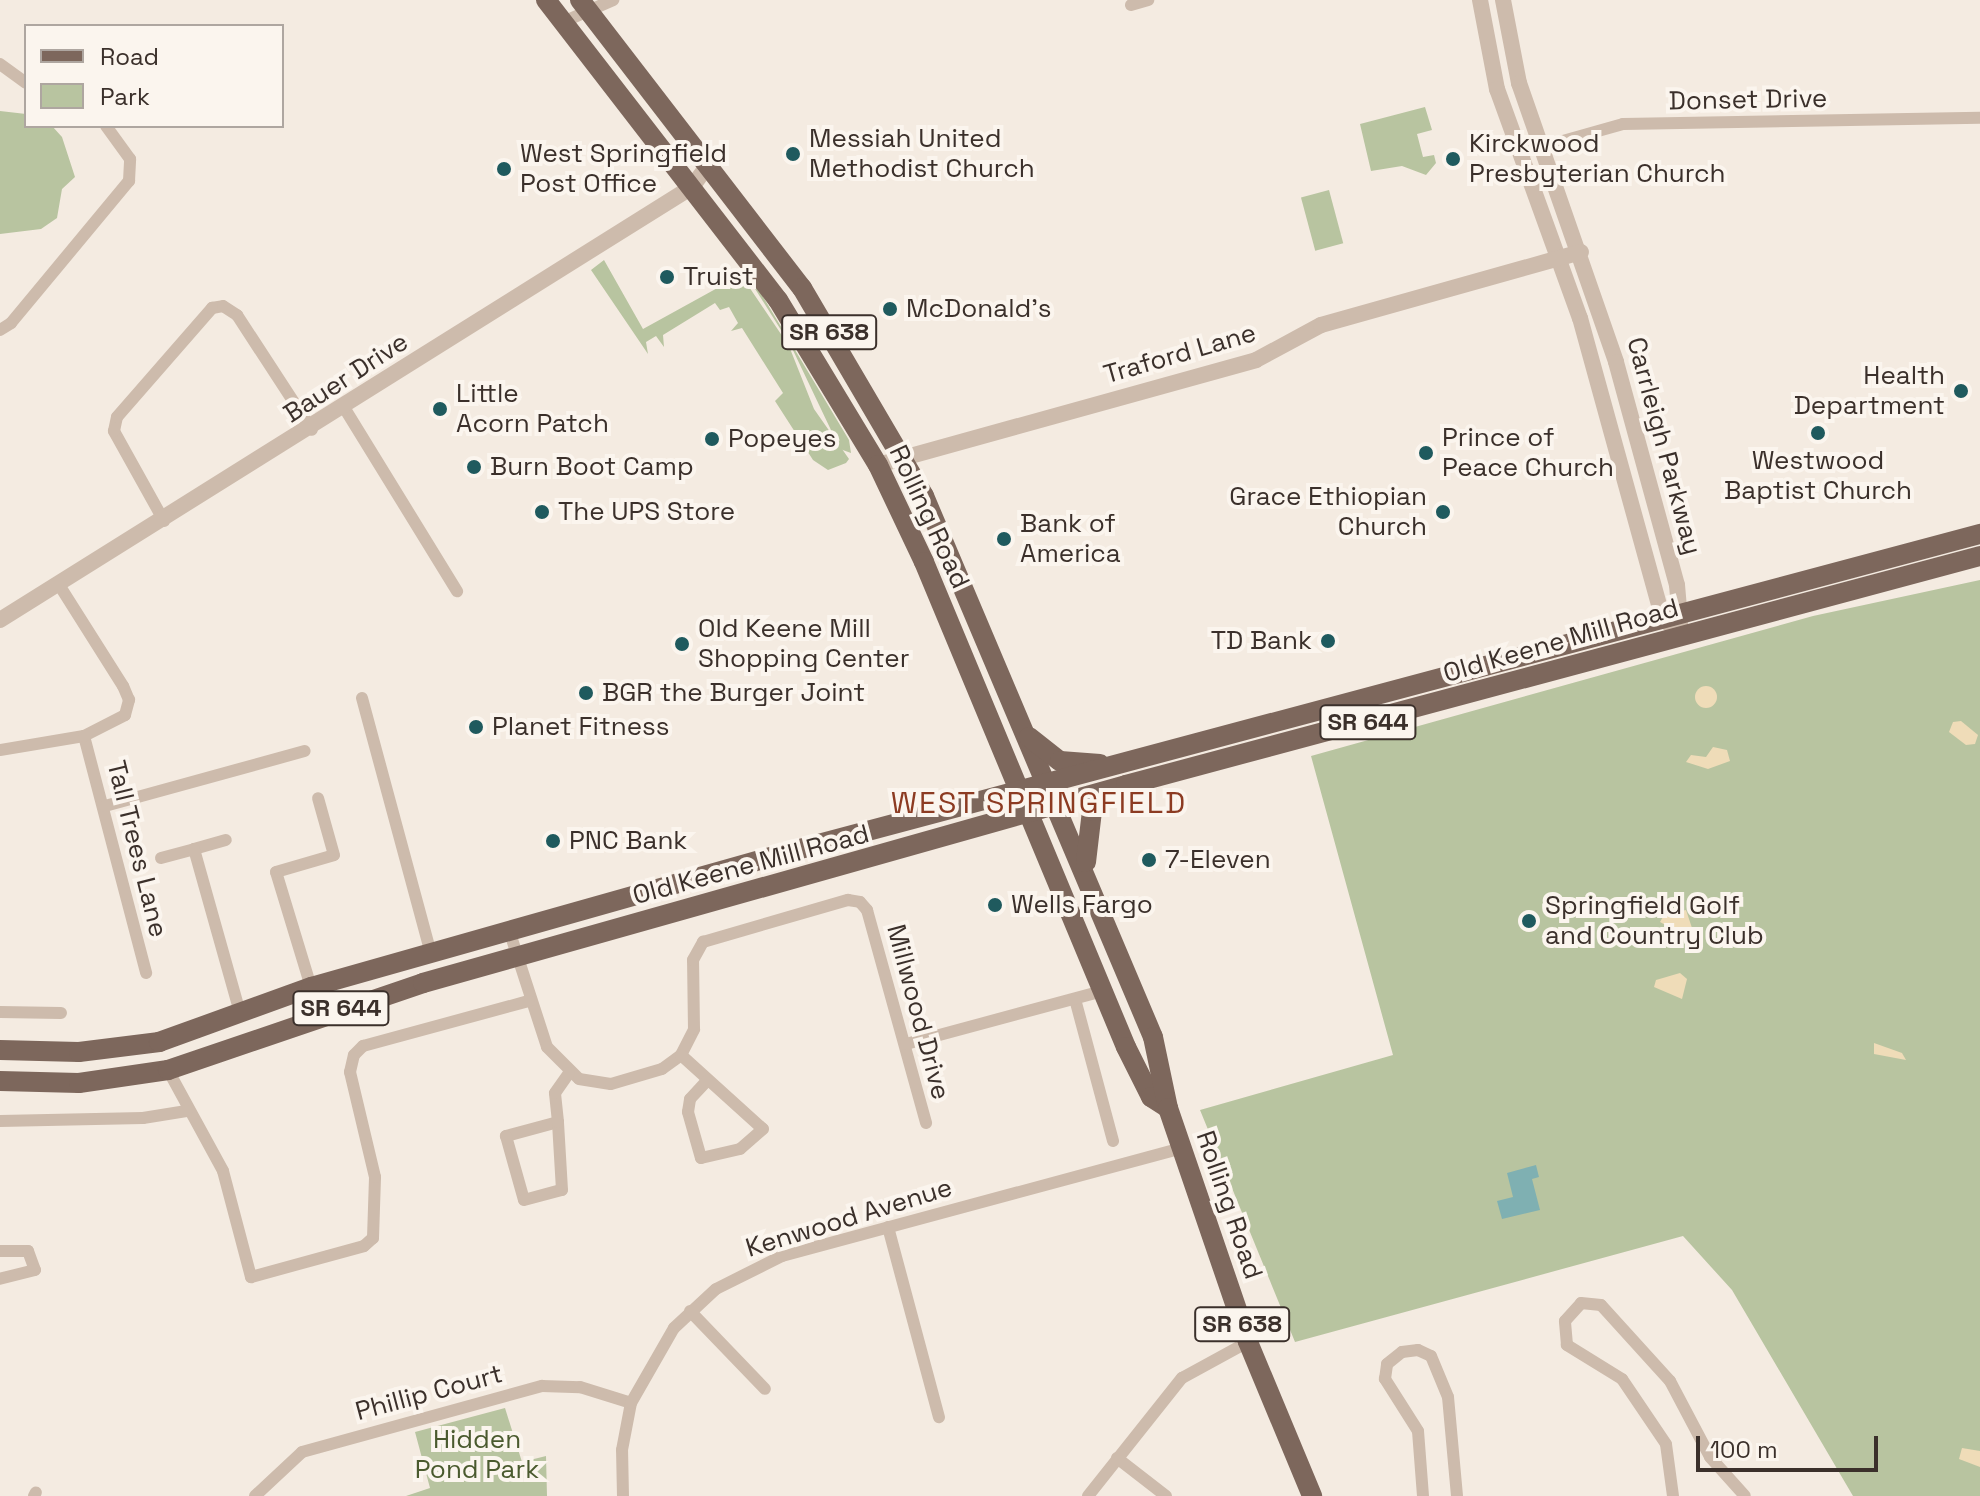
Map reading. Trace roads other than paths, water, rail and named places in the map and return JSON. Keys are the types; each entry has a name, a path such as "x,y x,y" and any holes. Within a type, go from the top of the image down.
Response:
{"main road":[{"name":"Rolling Road","path":"546,0 778,300 878,465 1021,792 1103,991 1151,1097 1168,1108"},
{"name":"Rolling Road","path":"584,6 802,288 903,457 949,552 1153,1037 1168,1108 1248,1342 1312,1496"},
{"name":"Old Keene Mill Road","path":"0,1050 79,1052 159,1042 311,987 509,930 1672,614 1980,534"},
{"name":"Old Keene Mill Road","path":"0,1081 79,1083 168,1070 318,1015 518,957 1030,815 1126,785 1980,556"},
{"path":"1023,731 1060,761 1129,764"},
{"path":"1088,882 1085,837 1094,807 1126,785"}],"street":[{"path":"563,22 584,6 613,0"},
{"path":"1131,5 1148,0"},
{"name":"Carrleigh Parkway","path":"1480,0 1492,69 1560,260 1678,636"},
{"name":"Carrleigh Parkway","path":"1503,0 1512,58 1581,252 1616,362 1672,614"},
{"path":"0,64 24,82"},
{"name":"Donset Drive","path":"1520,153 1623,124 1980,118"},
{"path":"0,330 11,323 129,181 130,159 107,128"},
{"name":"Bauer Drive","path":"0,620 312,430 692,187 709,164"},
{"name":"Traford Lane","path":"878,465 1256,360 1321,325 1581,252"},
{"path":"164,521 114,431 117,417 201,315 223,306 237,315 312,430"},
{"path":"345,409 457,591"},
{"path":"0,750 84,736 115,724 125,715 129,700 58,583"},
{"path":"362,698 431,953"},
{"name":"Tall Trees Lane","path":"84,736 105,806 146,973"},
{"path":"105,806 305,751"},
{"path":"311,987 276,872 334,855 318,798"},
{"path":"161,858 226,840"},
{"path":"194,849 240,1013"},
{"name":"Millwood Drive","path":"681,1055 694,1029 693,960 703,942 848,900 867,910 926,1123"},
{"path":"509,930 529,1001 547,1047 569,1073 590,1083 611,1084 662,1069 681,1055 763,1129 740,1149 701,1158 688,1112 690,1099 707,1081"},
{"path":"906,1044 1103,991"},
{"path":"1075,999 1113,1141"},
{"path":"168,1070 186,1111 223,1171 251,1277 364,1246 376,1227 375,1177 350,1072 354,1055 363,1046 529,1001"},
{"path":"0,1012 61,1013"},
{"path":"558,1122 506,1136 524,1200 562,1190 558,1122 555,1093 569,1073"},
{"path":"0,1121 143,1118 186,1111"},
{"name":"Kenwood Avenue","path":"623,1496 622,1450 631,1403 657,1352 690,1311 716,1289 758,1265 1182,1148"},
{"path":"888,1227 939,1417"},
{"path":"0,1251 28,1251 35,1270 0,1279"},
{"path":"1673,1496 1666,1444 1622,1379 1567,1345 1565,1321 1581,1303 1601,1305 1670,1381 1710,1457 1745,1496"},
{"path":"690,1311 765,1389"},
{"path":"1088,1496 1182,1378 1248,1342"},
{"path":"1423,1496 1418,1431 1385,1379 1387,1364 1402,1352 1418,1350 1431,1356 1448,1397 1457,1496"},
{"name":"Phillip Court","path":"255,1496 302,1452 542,1386 580,1387 631,1403"},
{"path":"1117,1458 1166,1496"}],"water":[{"path":"1536,1165 1539,1177 1532,1179 1540,1210 1502,1219 1497,1201 1513,1197 1507,1173"}],"place":[{"name":"Messiah United Methodist Church","path":"793,154"},
{"name":"Kirckwood Presbyterian Church","path":"1453,159"},
{"name":"West Springfield Post Office","path":"504,169"},
{"name":"Truist","path":"667,277"},
{"name":"McDonald's","path":"890,309"},
{"name":"Health Department","path":"1961,391"},
{"name":"Little Acorn Patch","path":"440,409"},
{"name":"Westwood Baptist Church","path":"1818,433"},
{"name":"Popeyes","path":"712,439"},
{"name":"Prince of Peace Church","path":"1426,453"},
{"name":"Burn Boot Camp","path":"474,467"},
{"name":"The UPS Store","path":"542,512"},
{"name":"Grace Ethiopian Church","path":"1443,512"},
{"name":"Bank of America","path":"1004,539"},
{"name":"TD Bank","path":"1328,641"},
{"name":"Old Keene Mill Shopping Center","path":"682,644"},
{"name":"BGR the Burger Joint","path":"586,693"},
{"name":"Planet Fitness","path":"476,727"},
{"name":"PNC Bank","path":"553,841"},
{"name":"7-Eleven","path":"1149,860"},
{"name":"Wells Fargo","path":"995,905"},
{"name":"Springfield Golf and Country Club","path":"1529,921"}],"district":[{"name":"WEST SPRINGFIELD","path":"1039,803"}],"park label":[{"name":"Hidden Pond Park","path":"477,1455"}]}
